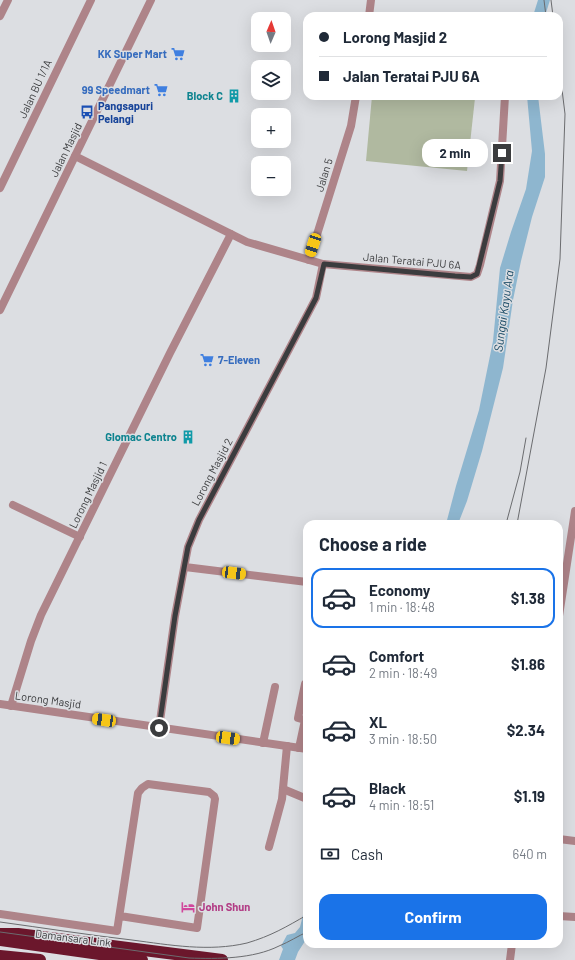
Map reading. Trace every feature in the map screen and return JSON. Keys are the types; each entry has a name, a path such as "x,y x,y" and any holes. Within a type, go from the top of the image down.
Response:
{"highway":[{"path":"0,934 18,934 222,960"},
{"name":"Damansara Link","path":"0,940 142,960"},
{"path":"0,956 40,960"}],"street":[{"path":"0,16 8,0"},
{"name":"Jalan BU 1/1A","path":"0,188 91,0"},
{"name":"Jalan Masjid","path":"0,310 150,0"},
{"path":"370,12 371,0"},
{"name":"Jalan 5","path":"309,260 350,126 355,100"},
{"name":"Jalan Teratai PJU 6A","path":"75,156 247,242 324,264 471,277 477,274 500,181 505,100"},
{"name":"Lorong Masjid 1","path":"11,706 31,641 41,615 170,353 231,234"},
{"name":"Lorong Masjid 2","path":"159,728 175,616 188,547 199,520 316,298 324,264"},
{"path":"13,505 80,537"},
{"path":"563,590 575,511"},
{"path":"185,567 303,582"},
{"path":"263,743 275,687"},
{"path":"303,694 298,718 303,719"},
{"name":"Lorong Masjid","path":"0,704 303,748"},
{"path":"269,847 284,789 287,746"},
{"path":"0,914 118,931 120,916 138,793 148,784 209,792 216,799 197,928 120,916"},
{"path":"284,789 303,797"},
{"path":"563,840 575,841"},
{"path":"563,916 575,917"},
{"path":"510,960 512,948"}],"green space":[{"path":"372,100 475,100 467,171 366,161"}],"water":[{"path":"538,0 550,0 546,12 534,12"},
{"name":"Sungai Kayu Ara","path":"527,100 538,100 545,154 545,177 532,217 521,261 513,300 503,368 482,451 460,520 447,520 479,410 493,341 500,268 526,189 532,151"},
{"path":"303,915 303,944 295,960 279,960 283,949 281,946 287,935 295,933 300,927"}],"tram line":[{"path":"544,0 546,12"},
{"path":"551,0 552,12"},
{"path":"518,520 546,368 560,259 565,114 563,98"},
{"path":"507,520 520,472 526,438"},
{"path":"0,922 175,946 218,947 233,946 256,940 278,931 303,917"},
{"path":"0,932 189,958 235,957 258,954 303,934"}],"place":[{"name":"KK Super Mart","path":"178,54"},
{"name":"99 Speedmart","path":"161,90"},
{"name":"Block C","path":"234,96"},
{"name":"Pangsapuri Pelangi","path":"87,112"},
{"name":"7-Eleven","path":"207,360"},
{"name":"Glomac Centro","path":"188,437"},
{"name":"John Shun","path":"188,907"}],"route":[{"path":"159,728 175,616 188,547 199,520 316,298 324,264 455,276 471,277 477,274 500,181 502,153"}]}
